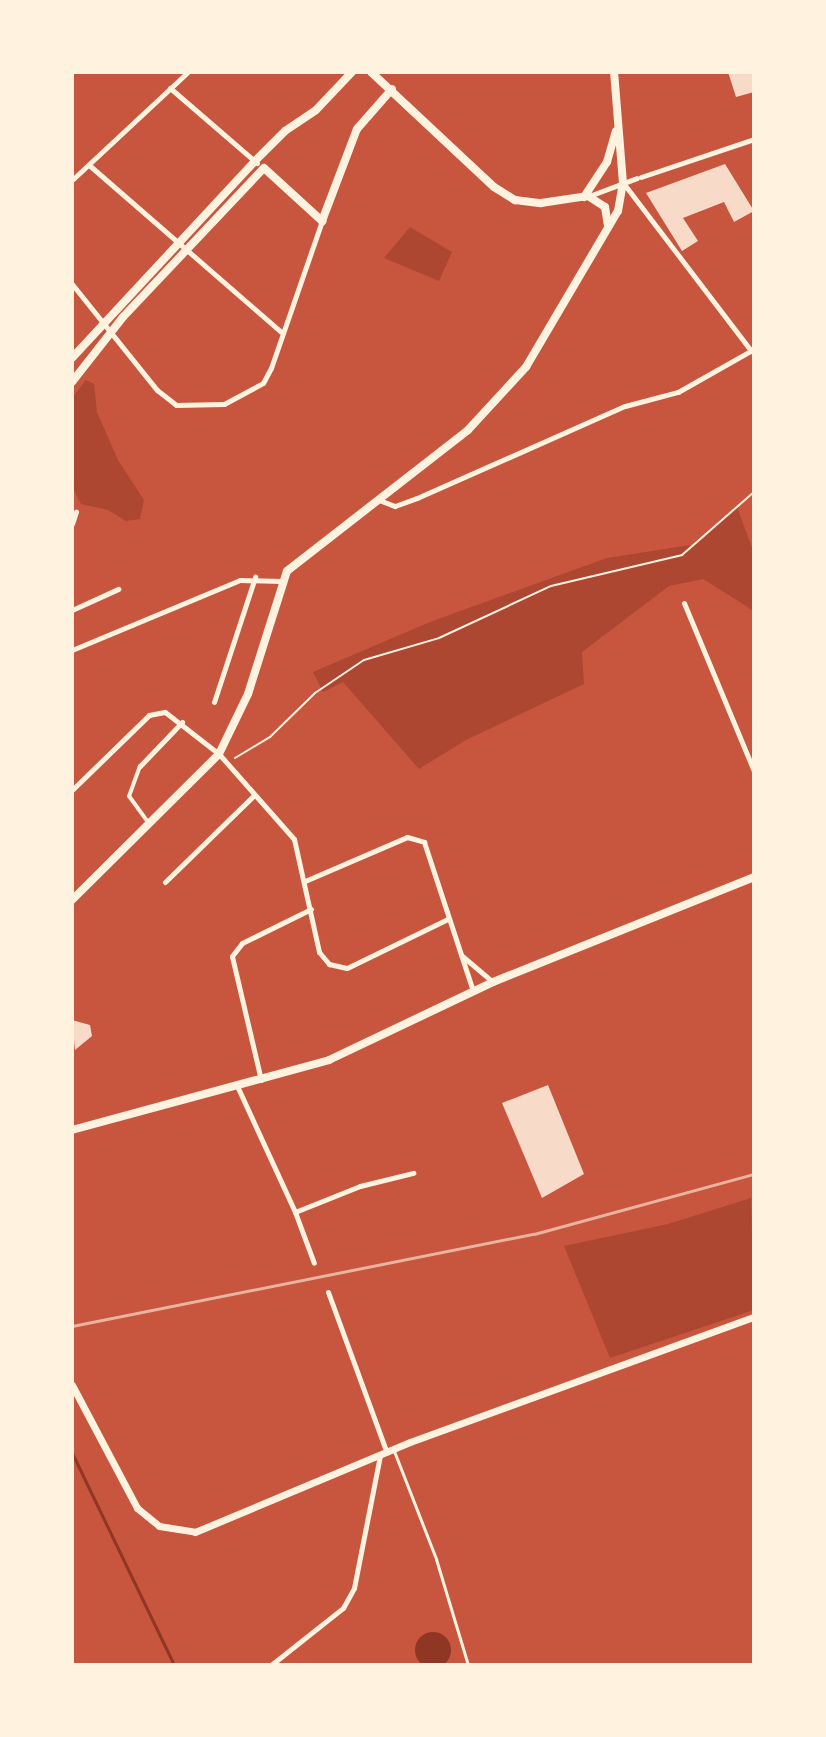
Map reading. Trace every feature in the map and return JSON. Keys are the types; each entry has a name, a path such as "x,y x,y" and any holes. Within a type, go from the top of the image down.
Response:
{"main road":[{"path":"72,382 119,314 176,242 285,131 316,110 352,72"},
{"path":"371,72 481,178 506,194 541,203 586,197 605,207 608,226"},
{"path":"380,72 390,87"},
{"path":"72,900 151,825 219,754 253,681 281,581 297,561 499,401 548,332 618,211 623,183 616,130 614,72"},
{"path":"72,358 264,168 322,221 357,129 390,87"},
{"path":"586,197 607,162 616,130"},
{"path":"72,1130 238,1088 342,1054 493,982 754,877"}],"street":[{"path":"72,180 188,72"},
{"path":"170,88 264,168"},
{"path":"586,197 754,139"},
{"path":"89,165 281,332"},
{"path":"377,499 395,506 417,498 625,406 678,392 752,350 623,183"},
{"path":"72,284 157,390 176,405 224,404 248,394 271,368 322,221"},
{"path":"72,524 76,512"},
{"path":"214,702 230,668 255,577"},
{"path":"72,650 255,577 281,581"},
{"path":"72,610 118,589"},
{"path":"684,603 754,771"},
{"path":"72,790 149,715 165,712 182,722 219,754 294,839 319,952 338,968 448,919"},
{"path":"151,825 129,796 140,766 182,722"},
{"path":"165,882 253,796"},
{"path":"305,881 407,837 416,838 429,849 448,919 473,991"},
{"path":"261,1081 232,956 242,943 311,909"},
{"path":"459,952 493,982"},
{"path":"238,1088 295,1212 314,1263"},
{"path":"295,1212 360,1186 413,1173"},
{"path":"271,1665 343,1608 354,1588 387,1453 328,1292"},
{"path":"72,1385 137,1508 159,1526 176,1532 222,1524 387,1453 754,1317"}],"lane":[{"path":"387,1453 436,1559 468,1665"}],"path":[{"path":"235,758 270,737 315,693 364,660 439,638 551,586 682,555 754,492"}],"shaded area":[{"path":"410,227 452,252 439,281 384,258"},
{"path":"86,380 94,384 97,412 118,460 144,500 140,519 126,521 108,510 81,504 74,490 72,398"},
{"path":"737,507 754,553 754,611 703,579 669,586 582,652 584,684 466,740 419,769 343,682 323,692 313,672 430,622 607,558 697,544"},
{"path":"751,1198 754,1310 610,1358 564,1246 668,1224"},
{"path":"433,1632 445,1638 451,1650 445,1662 433,1668 421,1662 415,1650 421,1638"}],"building":[{"path":"728,72 754,72 754,92 736,97"},
{"path":"725,164 754,211 734,222 724,202 683,218 698,241 682,251 646,193"},
{"path":"72,1020 90,1025 92,1036 75,1050"},
{"path":"548,1085 584,1174 542,1198 502,1103"}],"waterway":[{"path":"72,1453 174,1665"}],"railway":[{"path":"72,1326 534,1234 754,1174"}]}
